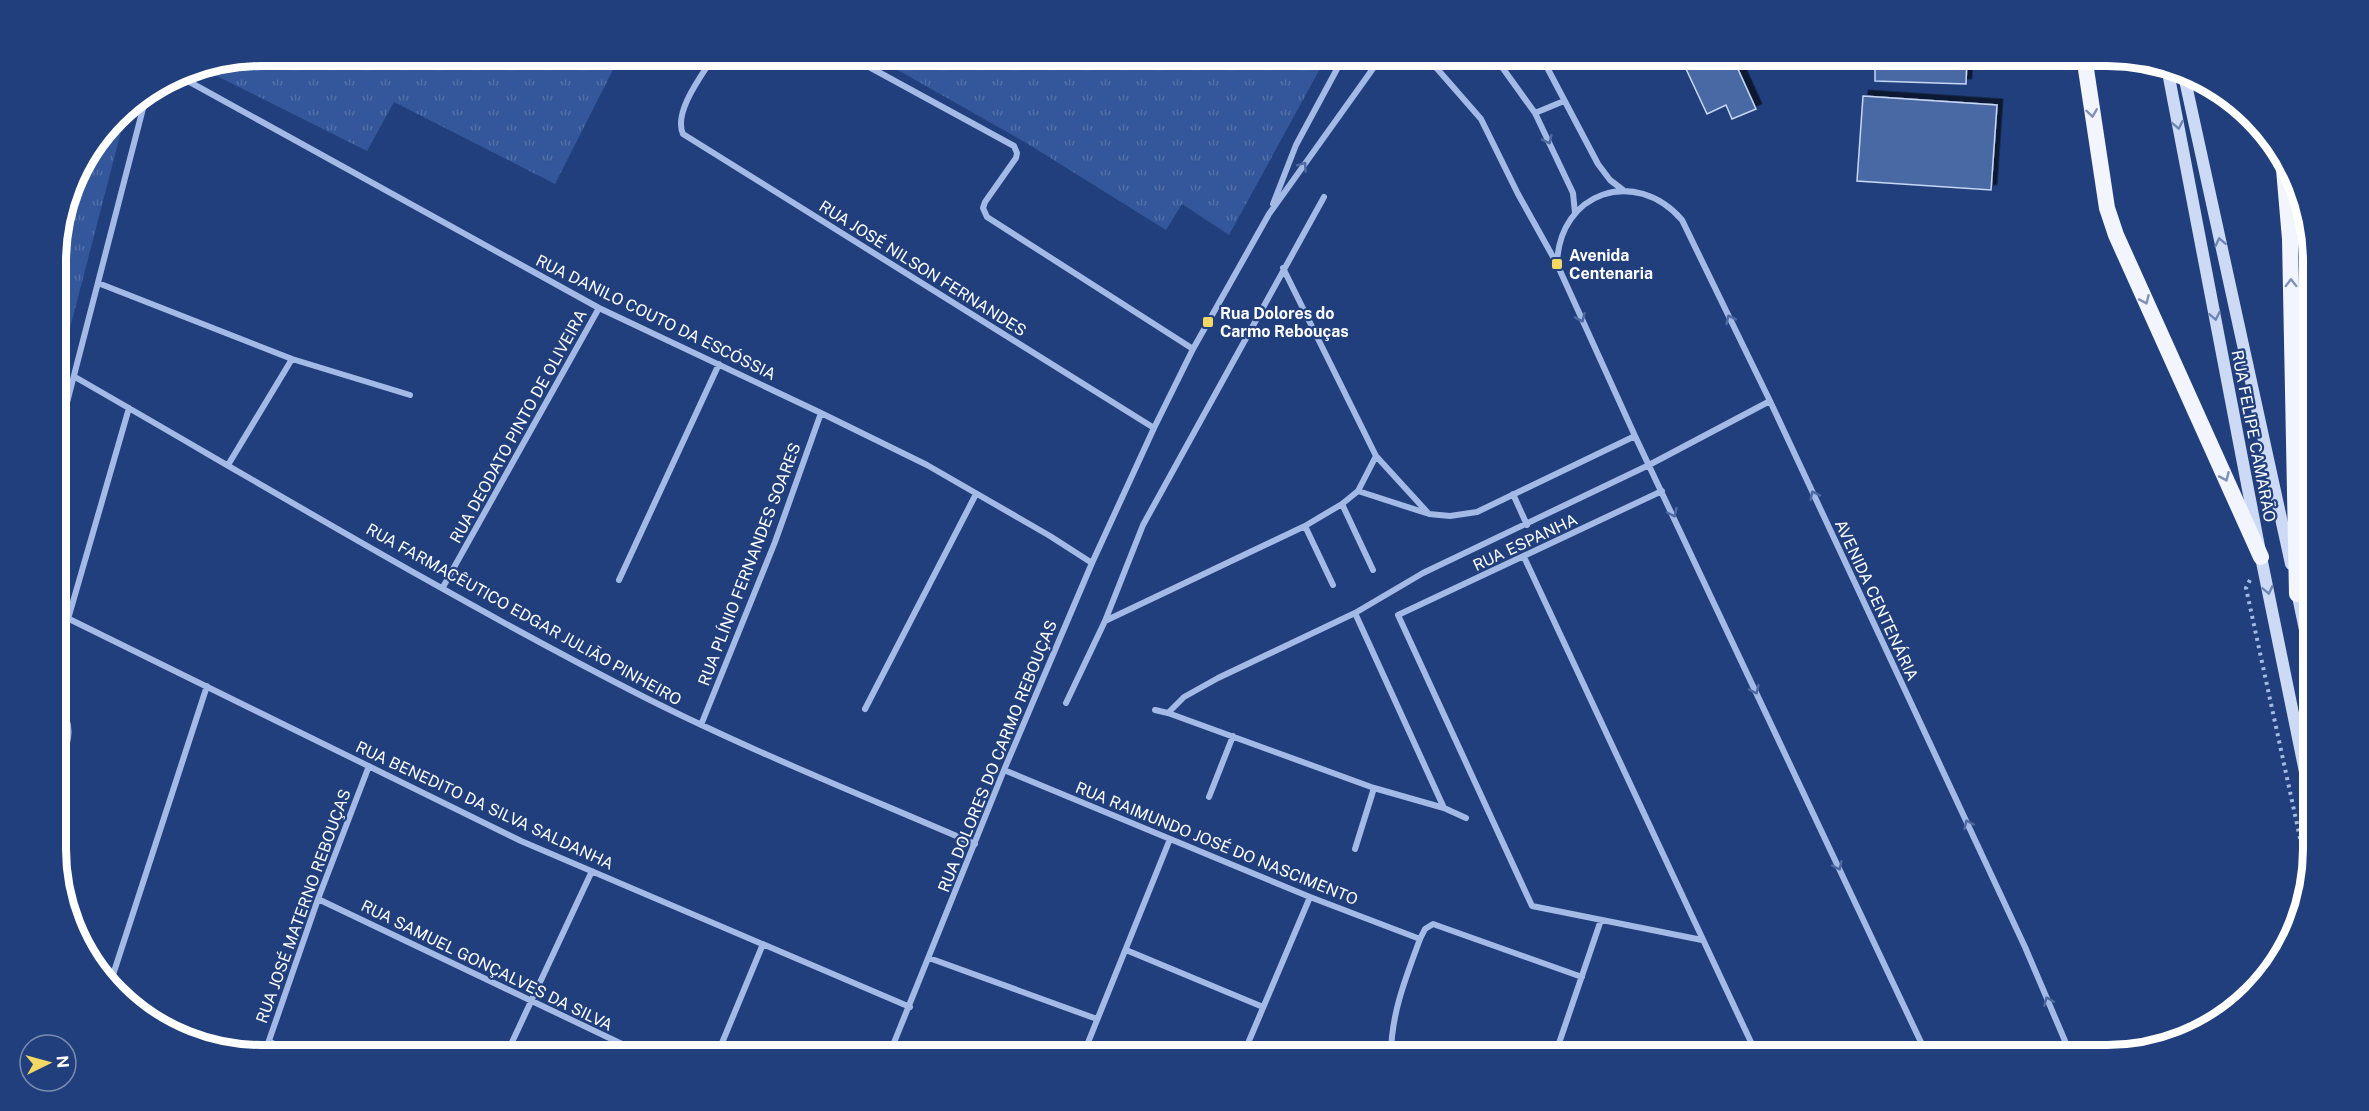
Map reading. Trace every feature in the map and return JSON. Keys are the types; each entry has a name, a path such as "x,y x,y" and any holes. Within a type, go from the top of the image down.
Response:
{"highway":[{"path":"2086,66 2107,208 2116,235 2261,557"},
{"path":"2285,181 2290,239 2297,594"}],"main road":[{"name":"RUA FELIPE CAMARÃO","path":"2169,77 2261,557 2303,762"},
{"name":"RUA FELIPE CAMARÃO","path":"2186,83 2303,622"}],"street":[{"name":"RUA JOSÉ NILSON FERNANDES","path":"708,66 686,105 680,121 683,134 1154,428"},
{"path":"867,66 1016,148 1016,158 985,202 984,213 991,220 1193,349"},
{"name":"RUA DOLORES DO CARMO REBOUÇAS","path":"1269,214 1296,145 1339,66"},
{"name":"RUA DOLORES DO CARMO REBOUÇAS","path":"893,1045 1004,770 1092,563 1154,428 1193,349 1269,214 1375,66"},
{"path":"1435,66 1481,118 1518,194 1557,264 1635,436 1922,1045"},
{"path":"1501,66 1535,114 1573,193 1575,213"},
{"path":"1546,66 1598,164 1610,180 1623,190"},
{"name":"RUA DANILO COUTO DA ESCÓSSIA","path":"187,81 599,308 821,412 927,465 1092,563"},
{"path":"1535,114 1564,101"},
{"path":"66,409 143,107"},
{"name":"AVENIDA CENTENÁRIA","path":"1557,264 1561,237 1575,213 1597,196 1623,190 1650,195 1682,220 1770,401 2025,947 2068,1045"},
{"path":"1066,703 1105,621 1143,525 1324,197"},
{"path":"1283,268 1376,456 1429,514"},
{"path":"98,283 292,358 410,395"},
{"name":"RUA DEODATO PINTO DE OLIVEIRA","path":"443,588 599,308"},
{"path":"228,465 292,358"},
{"path":"619,579 719,364"},
{"name":"RUA FARMACÊUTICO EDGAR JULIÃO PINHEIRO","path":"75,377 514,628 701,725 975,844"},
{"path":"1168,713 1184,697 1218,678 1355,613 1423,573 1649,465 1770,401"},
{"path":"66,628 129,408"},
{"name":"RUA PLÍNIO FERNANDES SOARES","path":"701,725 783,523 821,412"},
{"path":"1358,491 1429,514 1450,516 1477,512 1635,436"},
{"path":"1105,621 1305,526 1342,504 1358,491 1376,456"},
{"name":"RUA ESPANHA","path":"1601,920 1532,906 1398,615 1662,491"},
{"path":"865,710 976,494"},
{"path":"1513,494 1527,525"},
{"path":"1342,504 1373,570"},
{"path":"1305,526 1333,585"},
{"path":"1524,557 1752,1045"},
{"path":"1355,613 1444,808"},
{"name":"RUA BENEDITO DA SILVA SALDANHA","path":"66,618 521,841 910,1007"},
{"path":"113,976 207,686"},
{"path":"1155,710 1374,788 1444,808 1466,818"},
{"path":"66,716 69,725 66,744"},
{"path":"1209,797 1233,736"},
{"name":"RUA JOSÉ MATERNO REBOUÇAS","path":"268,1045 318,899 369,766"},
{"name":"RUA RAIMUNDO JOSÉ DO NASCIMENTO","path":"1004,770 1310,897 1420,939"},
{"path":"1355,849 1374,788"},
{"path":"1087,1045 1170,839"},
{"path":"511,1045 592,871"},
{"path":"1247,1045 1310,897"},
{"name":"RUA SAMUEL GONÇALVES DA SILVA","path":"318,899 624,1045"},
{"path":"1559,1045 1601,920 1702,940"},
{"path":"1391,1045 1396,1009 1420,939 1425,929 1433,924 1582,977"},
{"path":"721,1045 763,944"},
{"path":"1126,950 1263,1007"},
{"path":"930,958 1097,1019"},
{"path":"269,1041 276,1045"}],"path":[{"path":"2261,557 2246,588 2303,852"}],"green space":[{"path":"249,66 615,66 555,184 394,102 367,151 211,73"},
{"path":"891,66 1322,66 1229,235 1182,204 1166,230 1028,144"},
{"path":"123,123 66,344 66,249 73,211 92,164"}],"building":[{"path":"1685,66 1737,66 1756,109 1732,119 1726,105 1707,114"},
{"path":"1875,66 1967,66 1966,84 1875,81"},
{"path":"1863,96 1997,105 1991,190 1857,181"}],"place":[{"name":"Avenida Centenaria","path":"1557,264"},
{"name":"Rua Dolores do Carmo Rebouças","path":"1208,322"}]}
